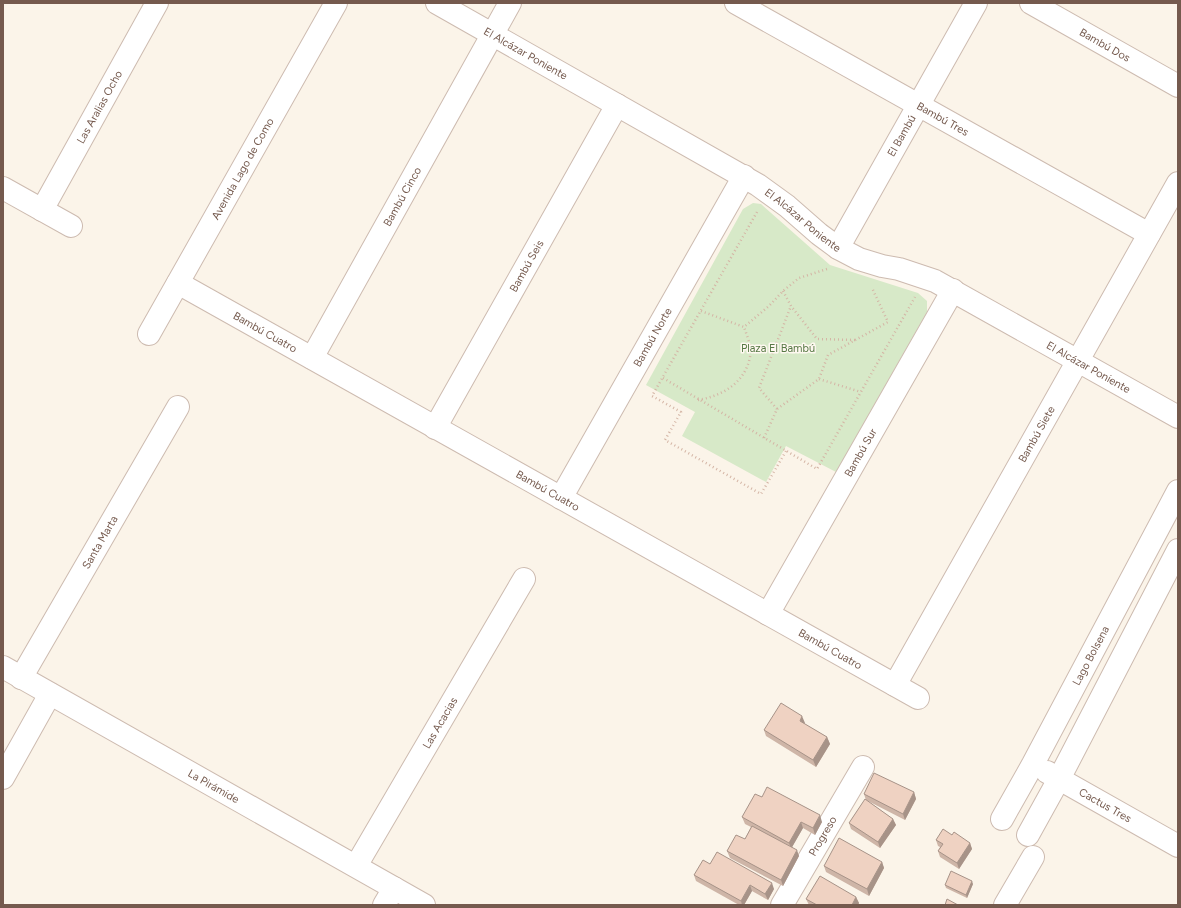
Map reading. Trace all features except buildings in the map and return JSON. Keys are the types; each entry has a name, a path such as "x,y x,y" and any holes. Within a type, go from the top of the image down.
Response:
{"street":[{"name":"Las Aralias Ocho","path":"42,210 157,3"},
{"name":"Avenida Lago de Como","path":"149,334 336,3"},
{"name":"El Alcázar Poniente","path":"437,3 744,176 773,194 819,234 838,248 859,258 882,266 916,274 935,281 1178,416"},
{"name":"Bambú Cinco","path":"312,358 510,3"},
{"name":"Bambú Tres","path":"736,3 1149,234"},
{"name":"El Bambú","path":"838,248 976,3"},
{"name":"Bambú Dos","path":"1031,3 1178,86"},
{"name":"Bambú Seis","path":"435,428 617,104"},
{"name":"Bambú Norte","path":"561,498 744,176"},
{"name":"Bambú Siete","path":"895,685 1178,183"},
{"path":"3,188 71,226"},
{"name":"Bambú Cuatro","path":"178,283 918,698"},
{"name":"Bambú Sur","path":"768,614 953,290"},
{"name":"Santa Marta","path":"12,672 178,407"},
{"name":"Lago Bolsena","path":"1002,819 1033,764 1178,491"},
{"path":"1028,835 1059,779 1178,550"},
{"name":"Las Acacias","path":"356,866 524,578"},
{"name":"La Pirámide","path":"12,672 356,866 389,896 424,905"},
{"path":"3,778 50,694"},
{"name":"Cactus Tres","path":"1033,764 1178,846"},
{"name":"Progreso","path":"782,905 862,767"},
{"path":"1005,905 1033,857"}],"path":[{"path":"760,207 652,396 681,412 665,440 761,494 786,451"},
{"path":"744,327 770,306 783,290 799,278 828,269 822,264"},
{"path":"764,438 777,409 819,379 828,355 888,322 869,282"},
{"path":"783,290 791,306 817,339 855,340"},
{"path":"663,378 817,469 915,297 911,295"},
{"path":"777,409 759,388 791,306"},
{"path":"701,311 744,327"},
{"path":"698,400 710,398 728,390 741,376 750,357 750,350 744,327"},
{"path":"819,379 861,392"}],"green space":[{"name":"Plaza El Bambú","path":"753,203 761,204 830,265 918,293 927,301 927,312 836,472 786,446 766,482 682,436 695,412 646,385 743,209"}]}
